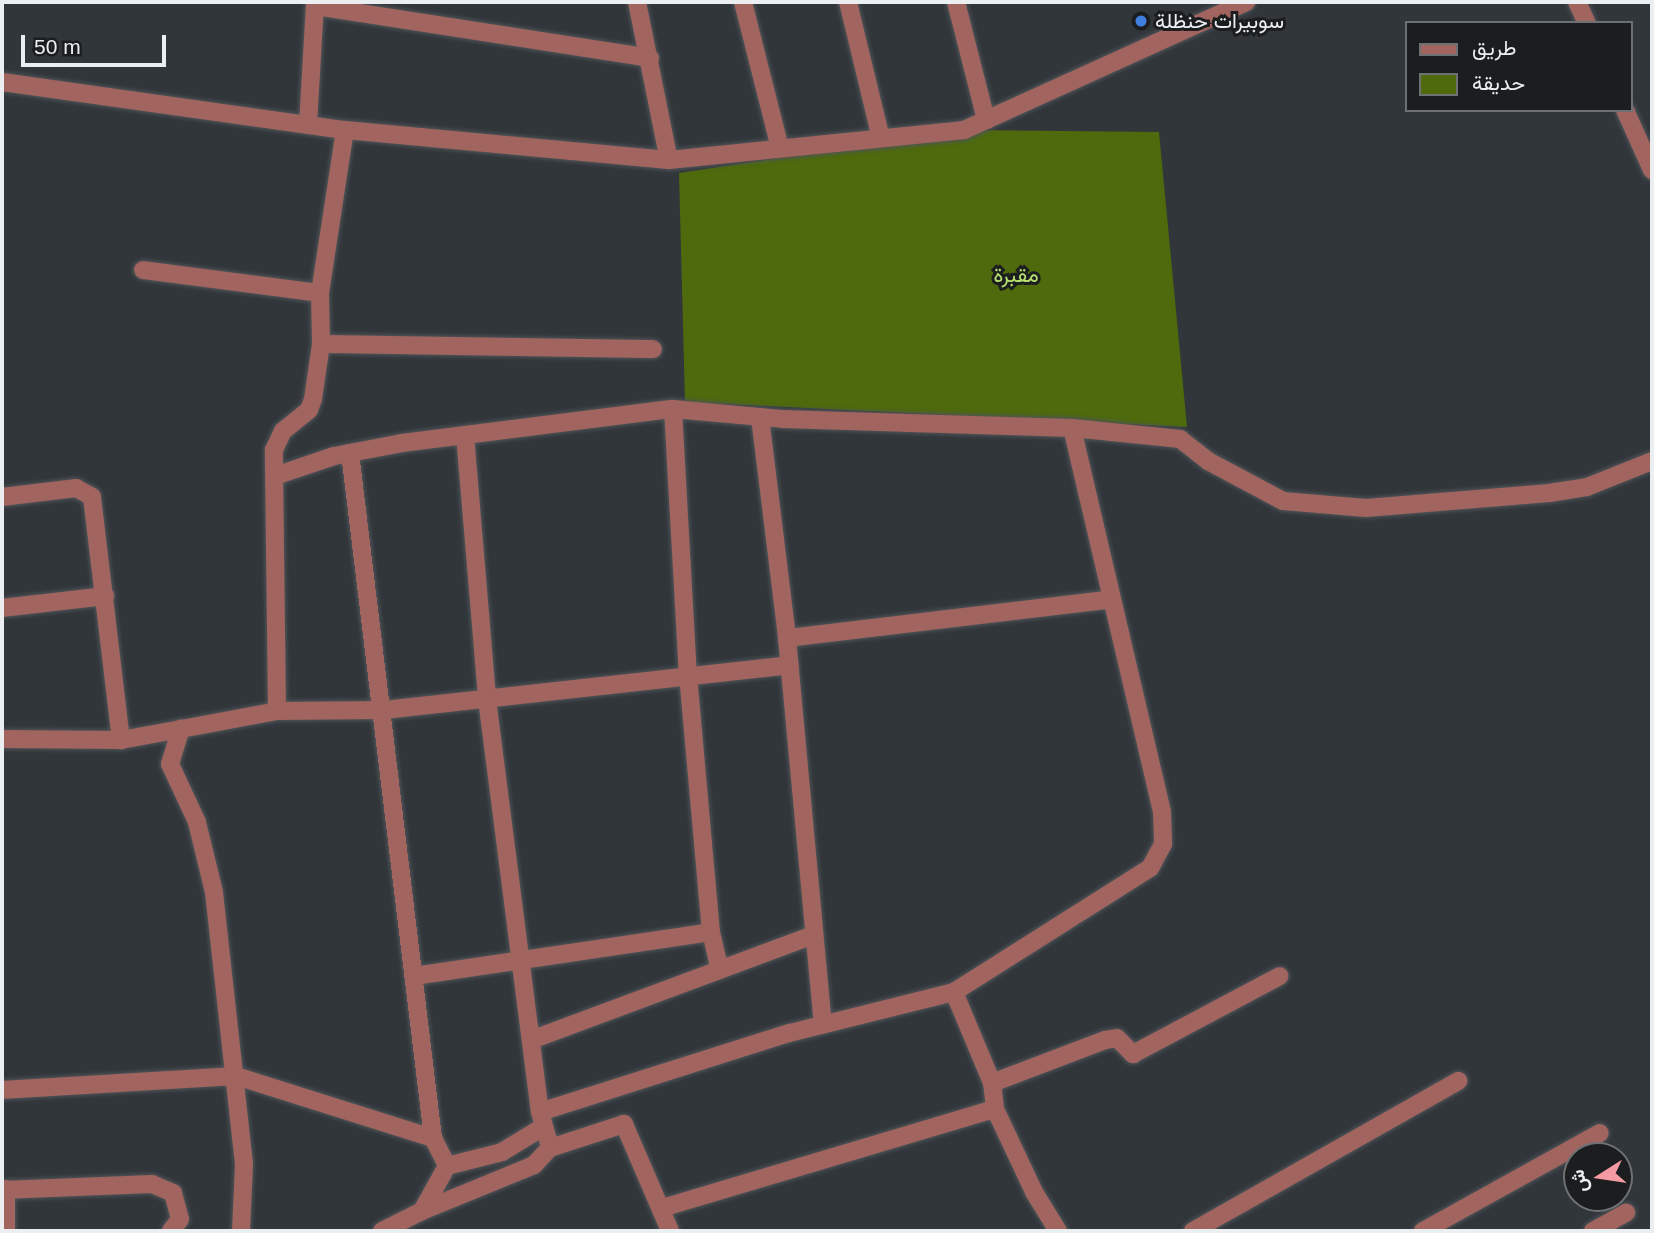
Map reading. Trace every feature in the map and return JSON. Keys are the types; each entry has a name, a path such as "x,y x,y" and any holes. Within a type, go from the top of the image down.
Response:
{"street":[{"path":"637,2 669,160"},
{"path":"743,2 779,148"},
{"path":"848,2 881,138"},
{"path":"956,2 986,120"},
{"path":"2,82 345,130 669,160 964,130 1246,2"},
{"path":"1577,2 1586,21"},
{"path":"308,125 315,4 650,58"},
{"path":"1626,112 1652,170"},
{"path":"277,711 277,440 309,410 321,344 320,293 345,130"},
{"path":"143,270 320,293"},
{"path":"321,344 653,349"},
{"path":"275,476 350,453 465,435 673,409 760,417 1072,428 1180,439 1208,461 1283,501 1366,508 1549,494 1587,486 1652,461"},
{"path":"673,409 688,675 711,932 720,970"},
{"path":"760,417 790,665 822,1024"},
{"path":"422,1211 447,1166 502,1152 541,1120 822,1024 954,992 1150,868 1163,844 1162,813 1072,428"},
{"path":"465,435 487,699 541,1120 550,1148"},
{"path":"350,453 384,710 433,1138 447,1166"},
{"path":"2,497 76,488 88,492 94,503 121,740"},
{"path":"2,608 105,596"},
{"path":"787,638 1112,599"},
{"path":"2,738 121,740 277,711 384,710 790,665"},
{"path":"181,729 170,764 197,822 214,892 244,1164 241,1231"},
{"path":"414,976 711,932"},
{"path":"531,1040 814,935"},
{"path":"992,1083 1105,1040 1117,1038 1133,1054 1280,976"},
{"path":"954,992 992,1083 995,1109 1034,1192 1058,1231"},
{"path":"2,1090 236,1076 433,1138"},
{"path":"1193,1231 1458,1081"},
{"path":"662,1208 995,1109"},
{"path":"382,1231 422,1211 534,1165 550,1148 624,1124 670,1231"},
{"path":"1423,1231 1600,1133"},
{"path":"6,1231 4,1190 152,1184 173,1193 180,1219 172,1231"},
{"path":"1593,1231 1626,1213"}],"green space":[{"name":"مقبرة","path":"964,130 1159,132 1187,427 685,402 679,173"}],"place":[{"name":"سوبيرات حنظلة","path":"1141,21"}]}
